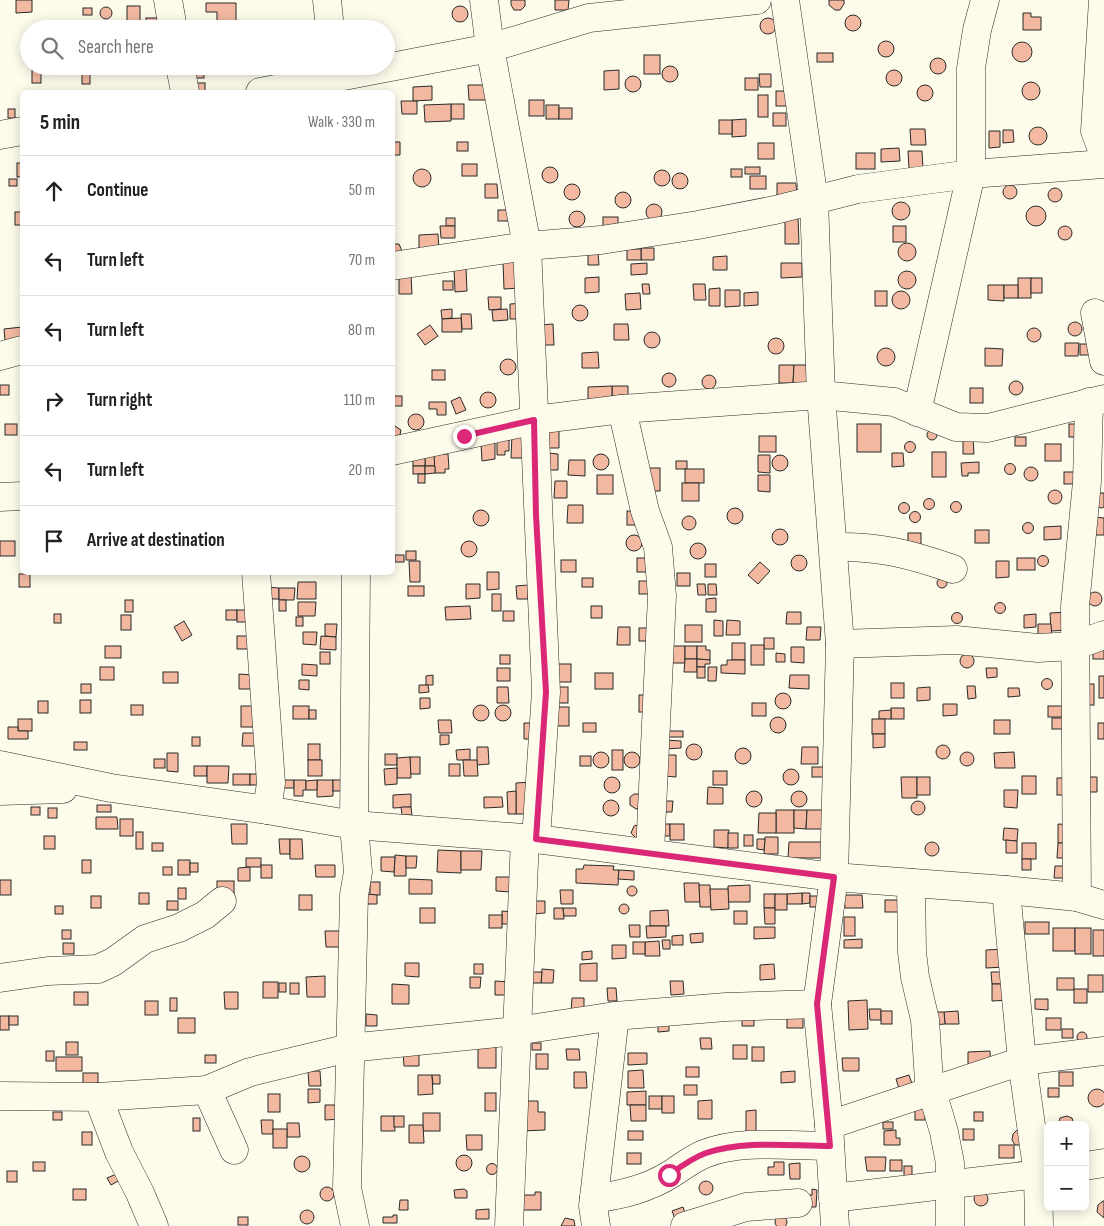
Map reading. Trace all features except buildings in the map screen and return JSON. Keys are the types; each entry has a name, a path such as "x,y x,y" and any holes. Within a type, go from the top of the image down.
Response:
{"street":[{"path":"168,0 171,20"},
{"path":"328,0 329,20"},
{"path":"484,0 490,48 527,246 536,515 546,692 530,838 516,1031 509,1226"},
{"path":"395,67 490,48 589,18 755,0"},
{"path":"785,0 814,200 820,395 840,644 834,877 817,1004 830,1135 835,1226"},
{"path":"916,412 971,174 971,68 977,30 985,0"},
{"path":"1103,0 1102,75 1095,131 1104,155"},
{"path":"182,75 185,90"},
{"path":"272,90 356,75"},
{"path":"0,135 20,131"},
{"path":"395,266 527,246 601,240 688,226 858,189 971,174 1104,164"},
{"path":"1095,313 1104,361"},
{"path":"0,356 20,351"},
{"path":"395,450 534,420 622,409 820,395 894,402 956,427 988,428 1096,401 1075,606 1078,897"},
{"path":"622,409 646,512 658,547 662,596 650,852"},
{"path":"0,497 20,496"},
{"path":"833,547 866,546 908,554 953,569"},
{"path":"256,575 271,783 267,810"},
{"path":"355,1226 347,1188 349,1048 354,968 354,895 358,872 354,825 356,575"},
{"path":"840,644 956,640 1038,648 1074,646 1104,635"},
{"path":"0,765 111,788 267,810 354,825 530,838 834,877 1078,897 1104,905"},
{"path":"0,791 111,788"},
{"path":"911,883 913,961 925,1020 929,1082 944,1132 950,1163 950,1226"},
{"path":"1006,890 1022,1061 1043,1174 1039,1226"},
{"path":"0,978 48,971 98,969 113,962 145,939 179,928 205,915 222,902"},
{"path":"0,1096 98,1097 207,1090 250,1072 349,1048 516,1031 615,1016 726,1007 817,1004"},
{"path":"596,1226 594,1198 615,1016"},
{"path":"594,1198 617,1195 634,1190 669,1175 705,1154 724,1149 766,1146 830,1135 933,1092 1022,1061 1104,1051"},
{"path":"207,1090 234,1150"},
{"path":"98,1097 119,1152 154,1226"},
{"path":"1089,1165 1104,1163"},
{"path":"833,1198 1043,1174"},
{"path":"686,1226 746,1207 798,1203"}],"route":[{"path":"464,436 534,420 536,515 546,692 536,839 650,852 834,877 817,1004 830,1146 740,1146 705,1154 669,1175"}]}
